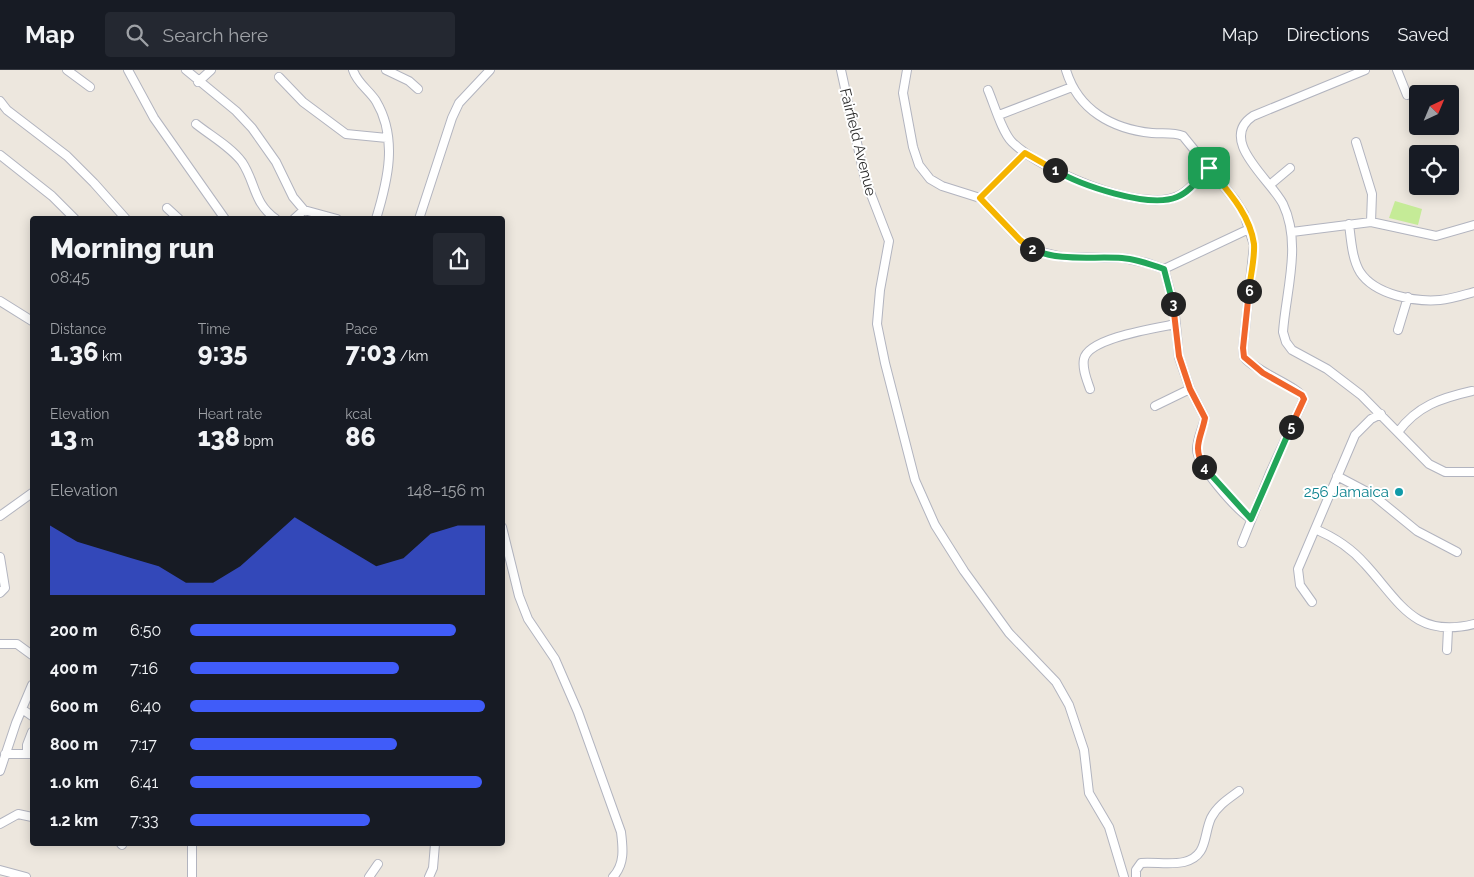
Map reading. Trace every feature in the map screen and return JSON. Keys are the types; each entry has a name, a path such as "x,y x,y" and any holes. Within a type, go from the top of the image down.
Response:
{"street":[{"path":"68,70 90,87"},
{"path":"128,70 154,118 222,216"},
{"path":"186,70 198,82 236,111 252,128 276,162 293,197 304,210 326,216"},
{"path":"198,82 211,70"},
{"path":"353,70 356,78 376,102 387,128 390,153 388,180 377,216"},
{"path":"386,70 409,80 418,89"},
{"path":"420,216 452,118 459,103 490,70"},
{"name":"Fairfield Avenue","path":"841,70 865,179 889,241 880,290 877,324 884,363 915,480 935,525 964,571 1009,633 1056,682 1069,705 1084,750 1089,793 1109,827 1124,877"},
{"path":"907,70 903,93 913,147 919,165 930,178 942,186 980,198 1020,240 1033,250 1063,257 1124,258 1164,269 1249,229"},
{"path":"1066,70 1072,87 1087,108 1097,116 1151,133 1183,136 1235,200 1249,229 1254,245 1243,348 1244,357 1263,373 1298,391 1304,399 1270,473 1242,543"},
{"path":"1365,70 1260,113 1242,126 1240,133 1243,152 1271,184 1283,205 1292,232 1293,257 1284,332 1286,342 1292,350 1335,375 1361,395 1429,464 1444,472 1462,474 1474,472"},
{"path":"1397,70 1407,95"},
{"path":"279,77 303,102 346,134 387,138"},
{"path":"999,115 1072,87"},
{"path":"988,90 1011,141 1025,153 1071,179 1097,189 1149,200 1177,197 1185,192 1209,168"},
{"path":"0,101 7,110 74,163 94,182 123,216"},
{"path":"196,124 243,163 256,197 266,212 272,216"},
{"path":"1356,142 1372,194 1371,222"},
{"path":"980,198 1025,153"},
{"path":"0,155 52,196 72,216"},
{"path":"1271,184 1290,168"},
{"path":"166,208 175,216"},
{"path":"297,216 304,210"},
{"path":"1292,232 1371,222 1436,236 1474,225"},
{"path":"1349,224 1354,256 1360,272 1372,285 1408,297 1441,300 1474,292"},
{"path":"1164,269 1176,324 1179,356 1190,389 1205,418 1197,447 1198,456 1208,474 1251,519"},
{"path":"1398,330 1408,297"},
{"path":"0,301 30,320"},
{"path":"1090,389 1084,369 1084,358 1093,346 1176,324"},
{"path":"1155,406 1190,389"},
{"path":"1398,432 1406,420 1435,400 1472,391"},
{"path":"1312,602 1300,585 1298,569 1355,435 1371,419 1381,414"},
{"path":"1338,476 1374,495 1417,531 1457,552"},
{"path":"0,516 30,494"},
{"path":"1315,529 1331,536 1358,558 1410,614 1427,625 1448,629 1474,624"},
{"path":"505,539 519,596 528,619 555,659 578,712 621,832 623,853 620,869 613,877"},
{"path":"0,557 5,588 0,593"},
{"path":"1447,650 1448,629"},
{"path":"0,644 17,644 30,653"},
{"path":"0,770 30,690"},
{"path":"22,709 30,715"},
{"path":"5,754 30,754 27,745 30,737"},
{"path":"1136,877 1136,870 1141,863 1181,862 1198,855 1203,848 1210,820 1216,810 1239,792"},
{"path":"0,824 18,814 30,817"},
{"path":"192,846 192,877"},
{"path":"429,877 433,868 435,846"},
{"path":"370,877 378,864"},
{"path":"0,870 26,877"}],"green space":[{"path":"1395,201 1422,209 1418,225 1389,218"}],"place":[{"name":"256 Jamaica","path":"1399,492"}],"route":[{"path":"1025,153 1071,179 1097,189 1149,200 1177,197 1185,192 1209,168 1244,214 1254,245 1243,348 1244,357 1248,363 1263,373 1298,391 1304,399 1251,519 1246,516 1208,474 1198,456 1197,447 1205,418 1190,389 1179,356 1174,306 1164,269 1124,258 1063,257 1033,250 1020,240 980,198 1025,153"}]}
